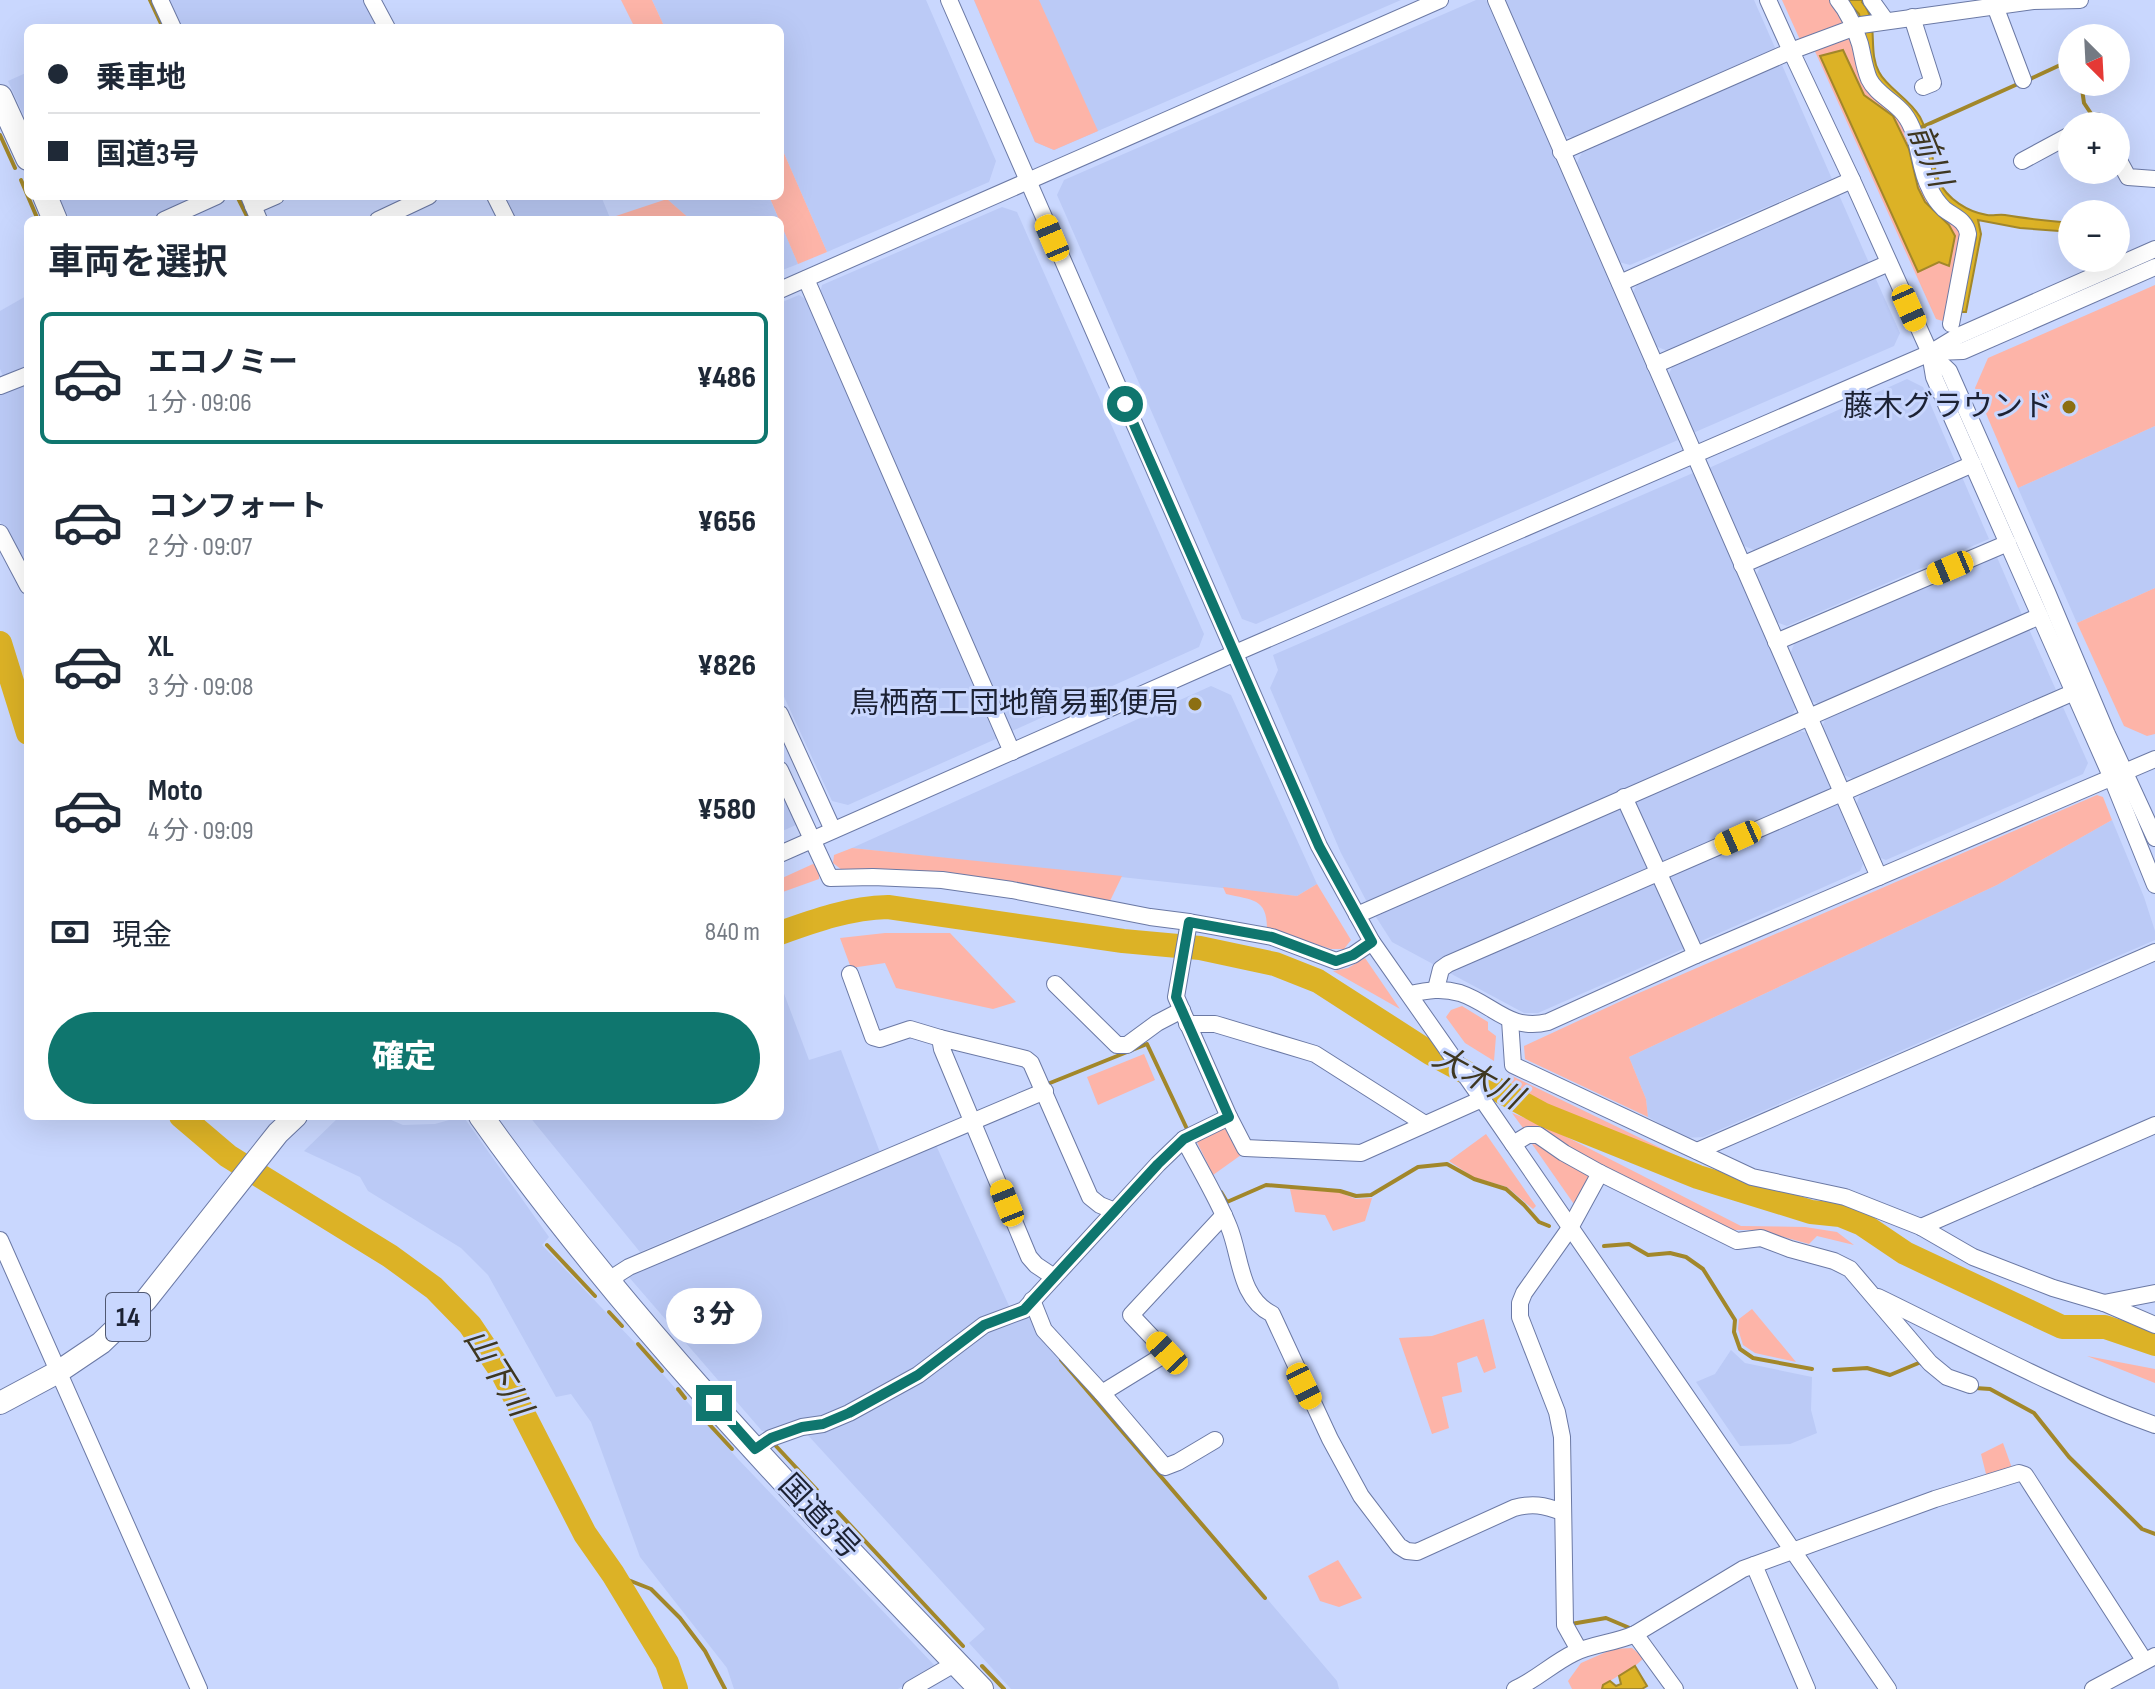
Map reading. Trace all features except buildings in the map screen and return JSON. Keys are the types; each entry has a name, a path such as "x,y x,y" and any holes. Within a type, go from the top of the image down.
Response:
{"highway":[{"path":"0,97 24,149"},
{"name":"国道3号","path":"484,1120 610,1286 755,1449 981,1689"}],"main road":[{"name":"14","path":"0,1403 58,1372 101,1343 146,1300 226,1197 292,1120"}],"street":[{"path":"160,0 171,24"},
{"path":"372,0 385,24"},
{"path":"949,0 1319,846 1372,942 1888,1689"},
{"path":"784,288 1440,0"},
{"path":"1496,0 1879,877"},
{"path":"1768,0 1930,353 1934,377 2072,693 2155,838"},
{"path":"1838,0 1847,12 1868,24"},
{"path":"1871,0 1868,24 1860,43 1864,67 1872,85 1903,113 1914,132 1925,180 1931,192 1943,208 1967,228 1951,324"},
{"path":"1561,152 1791,51 1868,24 2033,1 2080,0"},
{"path":"1995,6 2023,80"},
{"path":"1912,17 1933,83 1923,87"},
{"path":"2022,161 2058,142"},
{"path":"2130,177 2155,179"},
{"path":"1620,283 1852,180"},
{"path":"173,216 208,200"},
{"path":"386,216 420,200"},
{"path":"784,852 1930,353 1958,336 2155,249"},
{"path":"1655,365 1889,263"},
{"path":"1930,353 1963,351 2155,267"},
{"path":"806,279 1012,752"},
{"path":"1930,353 1949,371 2041,578 2117,774 2155,885"},
{"path":"0,386 24,377"},
{"path":"1742,565 1973,464"},
{"path":"0,533 24,578"},
{"path":"1776,642 2008,543"},
{"path":"1357,915 2040,616"},
{"path":"1436,989 1441,969 1448,964 2072,693"},
{"path":"784,723 833,830"},
{"path":"1410,994 1436,989 1462,994 1510,1020 1533,1026 1548,1022 1696,955 2155,759"},
{"path":"784,779 830,878 942,880 1012,890 1189,925 1272,937 1336,961 1353,955 1372,942"},
{"path":"1624,797 1696,955"},
{"path":"1189,925 1176,997 1245,1148 1361,1153 1482,1099"},
{"path":"1697,1151 2155,952"},
{"path":"850,974 873,1037 880,1039 910,1029 1026,1059 1034,1067 1090,1197 1115,1211"},
{"path":"1055,984 1117,1045 1127,1045 1157,1023 1184,1017 1215,1024 1315,1054 1425,1124"},
{"path":"1510,1020 1513,1065 1752,1177 1845,1197 1921,1227 1973,1257 2053,1288 2104,1303 2155,1325"},
{"path":"940,1038 1029,1257 1054,1277"},
{"path":"610,1286 618,1274 629,1267 1045,1091"},
{"path":"755,1449 771,1438 802,1427 823,1424 849,1413 918,1375 984,1325 1024,1310 1184,1139 1229,1117"},
{"path":"1921,1227 2155,1125"},
{"path":"1513,1144 1528,1135 1538,1135 1600,1173 1737,1241 1761,1238 1850,1269 1930,1363 1947,1377 1970,1385"},
{"path":"1184,1139 1231,1230 1241,1274 1257,1303 1272,1314 1330,1439 1361,1496 1399,1546 1417,1552 1528,1504 1545,1505 1562,1512"},
{"path":"1579,1650 1565,1625 1562,1437 1557,1412 1520,1317 1520,1303 1570,1228 1600,1173"},
{"path":"1102,1393 1167,1353 1131,1315 1224,1215"},
{"path":"0,1240 199,1689"},
{"path":"2104,1303 2155,1293"},
{"path":"1873,1294 2054,1382 2155,1425"},
{"path":"1032,1300 1044,1330 1165,1467 1215,1440"},
{"path":"1515,1689 1579,1650 1635,1634 1743,1569 1935,1499 2019,1473 2025,1475 2149,1658 2093,1689"},
{"path":"1754,1565 1807,1689"},
{"path":"1635,1634 1675,1689"},
{"path":"911,1689 956,1663"}],"shaded area":[{"path":"167,0 365,0 378,24 177,24"},
{"path":"621,0 652,0 663,24 633,24"},
{"path":"652,0 926,0 996,161 989,182 827,252 784,153 784,24 663,24"},
{"path":"974,0 1401,0 1054,150 1035,142"},
{"path":"974,0 1039,0 1098,131 1054,150 1035,142"},
{"path":"1476,0 1486,0 1678,440 1256,624 1242,619 1057,195 1064,180"},
{"path":"1504,0 1754,0 1776,50 1574,138 1563,135"},
{"path":"1782,0 1832,0 1844,23 1801,42"},
{"path":"1849,32 1963,229 1946,322 1936,319 1813,47"},
{"path":"1782,65 1832,179 1630,265 1619,262 1576,165 1582,152"},
{"path":"24,74 24,116 8,81"},
{"path":"784,153 827,252 798,264 784,231 784,216 778,216 771,200 784,200"},
{"path":"1839,195 1869,263 1668,351 1655,346 1632,294 1639,281"},
{"path":"61,200 196,200 162,216 68,216"},
{"path":"507,200 603,200 609,216 515,216"},
{"path":"668,200 771,200 777,216 686,216"},
{"path":"668,200 686,216 616,216"},
{"path":"1002,207 1017,212 1204,634 1199,647 1012,731 820,293 822,285"},
{"path":"784,231 798,264 784,269"},
{"path":"1875,277 1900,333 1894,346 1693,433 1668,376 1673,365"},
{"name":"藤木グラウンド","path":"2155,285 2155,426 2018,488 1975,388 1988,358"},
{"path":"799,295 807,300 998,738 848,805 832,801 784,697 784,301"},
{"path":"24,297 24,368 3,376 0,369 0,311"},
{"path":"1907,379 1923,387 1955,461 1754,550 1742,545 1709,468"},
{"path":"24,383 24,569 0,521 0,394"},
{"path":"2155,426 2155,588 2077,623 2018,488"},
{"path":"1693,473 1796,707 1791,718 1368,904 1341,853 1270,688 1278,670 1273,655"},
{"path":"1962,477 1989,539 1787,626 1776,622 1756,576 1761,565"},
{"path":"1996,555 2023,617 1823,705 1810,701 1790,654 1795,642"},
{"path":"2155,588 2155,734 2147,736 2124,726 2077,623"},
{"path":"2028,627 2056,690 1853,779 1842,774 1822,727 1827,715"},
{"path":"1211,686 1231,695 1317,884 1297,896 852,848"},
{"path":"2062,705 2088,763 2083,774 1886,860 1878,857 1856,805 1861,793"},
{"path":"1794,729 1807,733 1863,864 1860,871 1538,1013 1524,1013 1392,942 1376,917 1378,912"},
{"path":"2097,795 2103,797 2112,820 1997,885 1629,1057 1646,1099 1648,1117 1525,1059 1524,1046 1632,996"},
{"path":"784,800 796,825 784,830"},
{"path":"2112,820 2144,897 2155,940 1703,1137 1685,1138 1648,1117 1646,1099 1629,1057 1997,885"},
{"path":"852,848 1122,876 1110,901 842,870 833,863 834,855"},
{"path":"813,864 819,867 819,879 784,892 784,877"},
{"path":"1317,884 1351,940 1344,949 1331,949 1267,928 1261,906 1250,899 1226,894 1223,887 1297,896"},
{"path":"885,933 950,933 1016,1002 993,1009 896,988 885,963 851,968 840,938"},
{"path":"1365,958 1400,1009 1333,971 1348,968"},
{"path":"784,994 809,1060 841,1050 881,1155 745,1214 741,1209 640,1252 532,1120 784,1120"},
{"path":"1462,1006 1488,1022 1488,1030 1496,1036 1494,1061 1465,1043 1446,1017 1451,1010"},
{"path":"1144,1054 1155,1080 1098,1105 1087,1077"},
{"path":"1508,1074 1696,1165 1542,1102 1507,1080"},
{"path":"1512,1113 1543,1125 1741,1226 1805,1227 1837,1232 1854,1245 1817,1236 1809,1244 1758,1230 1725,1230 1569,1150 1538,1129 1523,1128"},
{"path":"336,1120 391,1120 403,1125 466,1120 549,1237 542,1245 637,1345 737,1458 936,1667 898,1689 734,1689 727,1668 640,1557 591,1422 571,1394 556,1397 488,1275 461,1248 368,1191 360,1177 304,1151"},
{"path":"1223,1126 1241,1155 1213,1175 1196,1140"},
{"path":"1486,1134 1536,1206 1533,1209 1507,1187 1473,1177 1449,1161"},
{"path":"935,1143 1010,1308 1028,1311 1040,1332 1337,1681 1339,1689 1011,1689 969,1643 985,1629 805,1432 762,1431 628,1276"},
{"path":"1532,1144 1541,1145 1593,1174 1576,1207"},
{"path":"1290,1189 1338,1192 1356,1199 1372,1198 1365,1221 1333,1231 1325,1215 1295,1212"},
{"path":"1752,1309 1796,1362 1755,1353 1743,1345 1738,1329 1739,1319"},
{"path":"1484,1319 1496,1368 1484,1373 1477,1356 1457,1363 1462,1392 1442,1397 1449,1428 1432,1434 1399,1338 1432,1336"},
{"path":"1731,1350 1745,1363 1812,1377 1811,1410 1817,1433 1790,1444 1740,1446 1696,1382 1715,1374"},
{"path":"2087,1356 2155,1369 2155,1383"},
{"path":"2003,1443 2013,1471 1987,1478 1981,1454"},
{"path":"1338,1560 1362,1598 1339,1607 1320,1601 1308,1576"},
{"path":"1632,1648 1644,1658 1603,1685 1602,1689 1572,1689 1568,1681 1581,1663 1613,1649"}],"water":[{"name":"前川","path":"1846,0 1864,0 1862,2 1871,18 1874,55 1879,72 1920,117 1939,181 1947,193 1959,204 1980,213 2058,222 2058,231 1978,220 1981,234 1966,312 1960,312 1976,237 1937,195 1921,141 1875,82 1859,14"},
{"path":"1843,50 1864,95 1893,116 1909,149 1918,188 1925,202 1949,225 1955,236 1949,266 1939,262 1918,272 1820,56"},
{"path":"1635,1666 1647,1686 1642,1689 1602,1689 1610,1681 1616,1686 1621,1684 1619,1676"}],"waterway":[{"path":"150,0 161,24"},
{"path":"2028,80 2058,66"},
{"name":"前川","path":"1922,127 2020,83"},
{"path":"2083,96 2090,112"},
{"path":"0,135 15,168"},
{"path":"21,180 24,187"},
{"path":"30,200 36,216"},
{"path":"239,200 247,216"},
{"name":"大木川","path":"0,643 24,720"},
{"name":"大木川","path":"784,932 847,912 888,907 1123,941 1200,948 1275,964 1318,981 1430,1053 1544,1115 1698,1177 1811,1212 1840,1215 1862,1224 1905,1253 2062,1327 2105,1327 2155,1344"},
{"path":"1050,1083 1147,1044 1187,1129"},
{"name":"山下川","path":"186,1120 228,1156 390,1256 434,1288 470,1325 503,1374 585,1534 667,1663 676,1689"},
{"path":"1221,1192 1227,1202 1266,1185 1340,1191 1356,1196 1371,1195 1418,1167 1447,1164 1474,1179 1506,1189 1539,1222 1549,1226"},
{"path":"1604,1246 1629,1244 1648,1255 1670,1253 1686,1257 1703,1269 1735,1320 1734,1332 1740,1349 1753,1358 1812,1369"},
{"path":"547,1245 595,1296"},
{"path":"609,1312 622,1326"},
{"path":"638,1344 662,1371"},
{"path":"1061,1360 1265,1598"},
{"path":"1834,1370 1867,1368 1890,1375 1922,1364"},
{"path":"1975,1388 1990,1389 2034,1413 2069,1457 2142,1529 2155,1534"},
{"path":"678,1389 685,1398"},
{"path":"696,1410 732,1449"},
{"path":"775,1445 817,1490"},
{"path":"838,1512 963,1646"},
{"path":"613,1574 651,1589 680,1618 705,1651 725,1689"},
{"path":"1571,1624 1606,1618 1632,1629"},
{"path":"982,1666 1004,1689"}],"place":[{"name":"藤木グラウンド","path":"2069,407"},
{"name":"鳥栖商工団地簡易郵便局","path":"1195,704"}],"route":[{"path":"714,1403 755,1449 771,1438 802,1427 823,1424 849,1413 918,1375 984,1325 1024,1310 1184,1139 1229,1117 1176,997 1189,922 1272,937 1336,961 1353,955 1372,942 1319,846 1125,404"}]}
